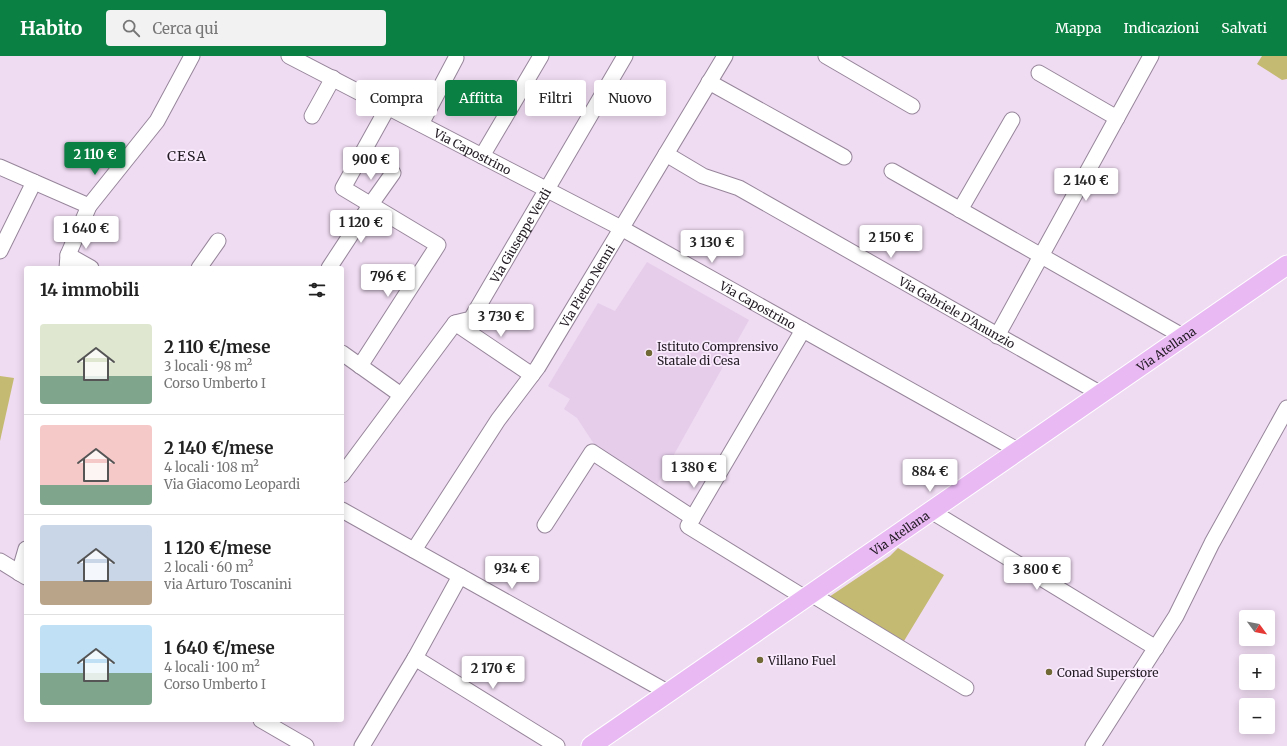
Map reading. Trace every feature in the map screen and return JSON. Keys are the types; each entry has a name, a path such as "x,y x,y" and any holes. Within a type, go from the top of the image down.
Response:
{"main road":[{"name":"Via Atellana","path":"592,746 1287,265"}],"street":[{"path":"83,266 67,262 88,206 157,121 192,56"},
{"name":"Via Capostrino","path":"289,56 356,90"},
{"path":"482,156 541,56"},
{"name":"Via Giuseppe Verdi","path":"455,323 471,319 625,56"},
{"name":"Via Pietro Nenni","path":"414,550 498,420 538,367 725,56"},
{"path":"826,56 912,106"},
{"path":"997,336 1151,56"},
{"path":"421,124 456,58"},
{"path":"1039,73 1117,118"},
{"path":"312,116 333,78"},
{"path":"709,82 844,157"},
{"path":"360,366 438,245 343,188 383,116"},
{"name":"Via Capostrino","path":"405,116 621,228 1019,451"},
{"path":"960,210 1012,120"},
{"name":"Via Gabriele D'Anunzio","path":"666,154 703,176 739,188 1101,394"},
{"path":"0,167 88,206"},
{"path":"892,171 1184,337"},
{"path":"330,266 371,204 393,174"},
{"path":"0,251 34,182"},
{"path":"199,266 218,241"},
{"path":"344,472 455,323 532,375"},
{"path":"802,330 688,526 966,688"},
{"path":"344,354 401,395"},
{"path":"1093,746 1176,616 1212,543 1287,408"},
{"path":"544,525 592,452 693,518"},
{"path":"344,511 669,693"},
{"path":"931,511 1156,648"},
{"path":"0,561 23,575"},
{"path":"362,746 415,658 460,576"},
{"path":"415,658 557,746"},
{"path":"264,722 306,746"}],"shaded area":[{"path":"1262,56 1287,56 1287,79 1282,80 1257,64"},
{"name":"Istituto Comprensivo Statale di Cesa","path":"647,262 749,320 657,485 594,444 577,418 564,409 570,399 548,386 598,303 615,311"},
{"path":"0,376 14,378 0,441"},
{"path":"898,548 944,575 904,641 829,597 890,556"}],"place":[{"name":"Istituto Comprensivo Statale di Cesa","path":"649,353"},
{"name":"Villano Fuel","path":"760,660"},
{"name":"Conad Superstore","path":"1049,672"}],"district":[{"name":"CESA","path":"187,156"}]}
